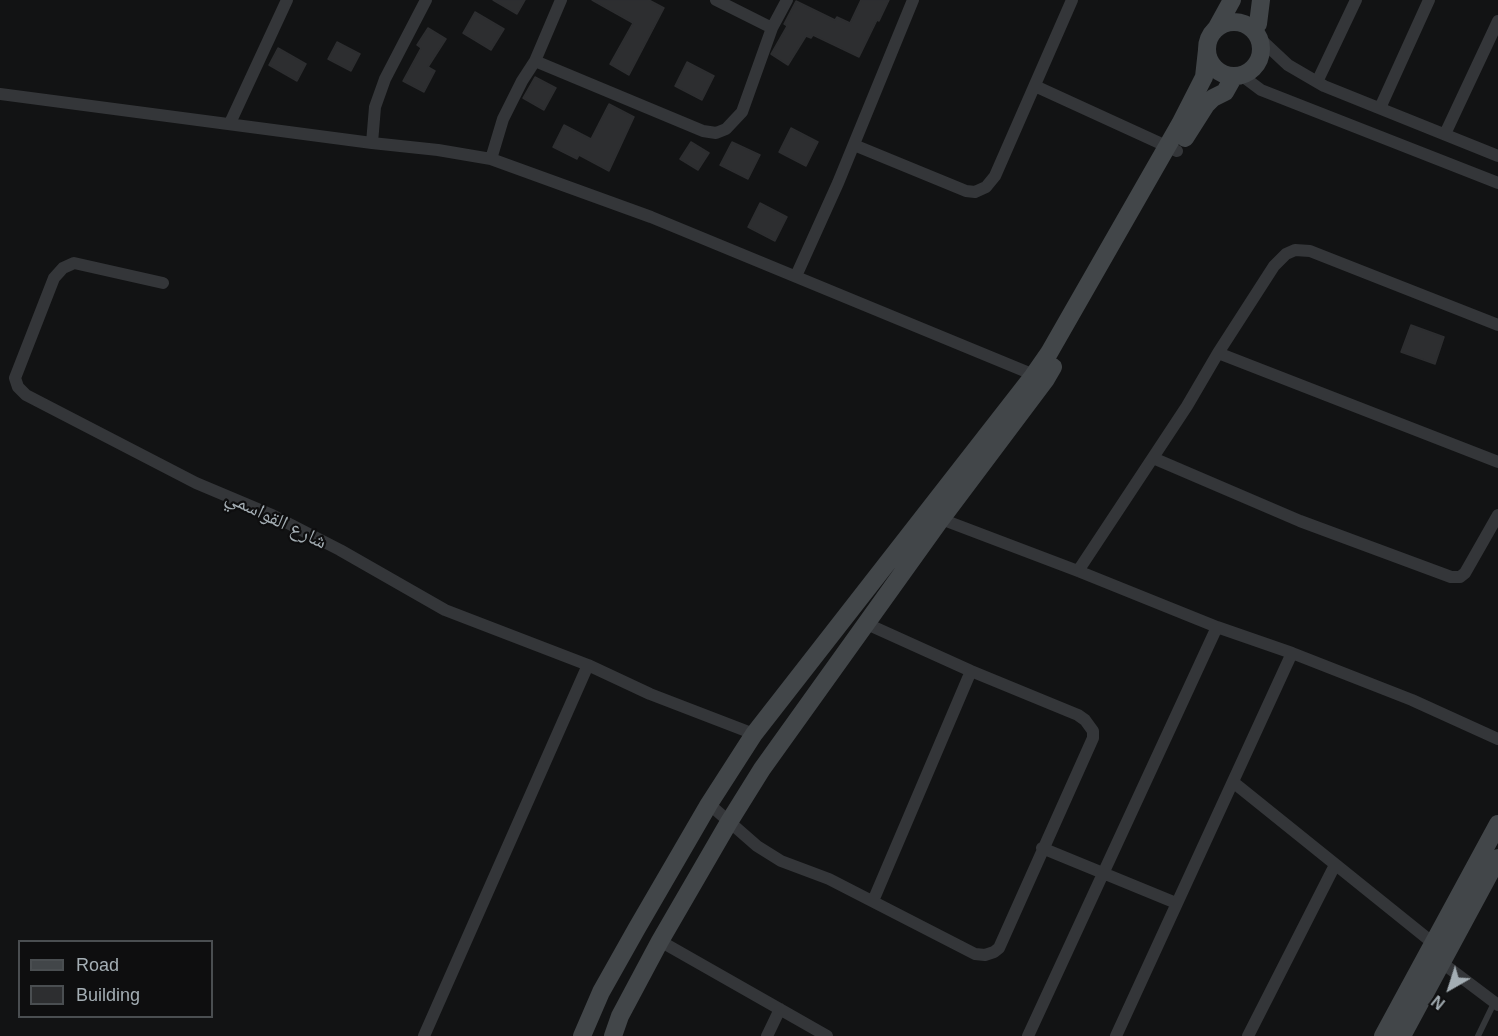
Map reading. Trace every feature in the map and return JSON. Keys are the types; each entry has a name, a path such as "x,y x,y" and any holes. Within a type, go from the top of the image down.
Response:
{"main road":[{"path":"613,1036 620,1016 660,941 762,770 1040,378 1105,272 1172,149 1204,77 1208,42 1232,0"},
{"path":"1255,32 1261,0"},
{"path":"1207,50 1212,65 1226,75 1238,75 1249,71 1259,59 1260,43 1255,32 1238,22 1222,24 1216,29"},
{"path":"1172,149 1206,105 1213,98 1225,92 1238,75"},
{"path":"582,1036 601,992 709,804 754,734 1040,378"},
{"path":"820,651 837,664"},
{"path":"1383,1036 1498,824"},
{"path":"1402,1036 1498,858"}],"street":[{"path":"230,123 287,0"},
{"path":"372,143 375,107 385,79 426,0"},
{"path":"491,159 503,119 535,61 561,0"},
{"path":"716,0 772,28"},
{"path":"535,61 702,131 716,133 726,129 742,112 772,28 787,0"},
{"path":"796,276 854,145 913,0"},
{"path":"854,145 966,191 981,190 991,183 995,176 1072,0"},
{"path":"1317,82 1356,0"},
{"path":"1380,108 1429,0"},
{"path":"1445,134 1498,21"},
{"path":"1255,32 1278,57 1317,82 1498,156"},
{"path":"1238,75 1261,90 1498,183"},
{"path":"1035,86 1172,149"},
{"path":"0,94 438,150 491,159 651,218 1040,378"},
{"path":"1078,571 1153,458 1274,266 1286,254 1295,250 1310,251 1498,325"},
{"name":"شارع القواسمي","path":"163,283 74,263 63,268 54,278 15,378 18,387 26,396 196,483 272,515 340,550 445,610 588,665 650,694 754,734"},
{"path":"1218,353 1498,462"},
{"path":"1153,458 1300,521 1451,577 1460,577 1466,573 1498,514"},
{"path":"941,519 1217,627 1292,653 1412,700 1498,739"},
{"path":"709,804 757,846 781,861 829,879 975,954 985,955 994,952 1003,942 1042,849 1093,738 1093,731 1078,715 971,671 867,624"},
{"path":"1028,1036 1217,627"},
{"path":"1116,1036 1292,653"},
{"path":"424,1036 588,665"},
{"path":"873,901 971,671"},
{"path":"1233,782 1433,943"},
{"path":"1042,849 1176,903"},
{"path":"1248,1036 1335,865"},
{"path":"660,941 827,1036"},
{"path":"1441,962 1496,1004"},
{"path":"767,1036 780,1009"}],"lane":[{"path":"1478,1036 1496,1004"}],"building":[{"path":"493,0 525,0 517,14"},
{"path":"592,0 649,0 664,8 629,75 610,64 633,23"},
{"path":"861,0 889,0 859,57 813,35 811,38 806,36 788,65 771,54 787,26 784,24 796,1 835,20 837,17 850,23"},
{"path":"475,12 504,29 491,50 463,33"},
{"path":"428,28 446,39 428,67 435,71 424,92 403,81 421,48 417,45"},
{"path":"337,42 360,54 351,71 328,59"},
{"path":"278,48 306,64 297,81 269,65"},
{"path":"687,62 714,76 702,100 675,86"},
{"path":"535,77 556,88 544,110 523,98"},
{"path":"609,104 634,117 609,171 579,155 577,159 553,147 564,125 591,139"},
{"path":"791,128 818,142 806,166 779,152"},
{"path":"691,142 709,153 698,170 680,159"},
{"path":"732,142 760,155 748,179 720,165"},
{"path":"760,203 787,217 775,241 748,227"},
{"path":"1411,325 1444,337 1435,364 1401,352"}]}
